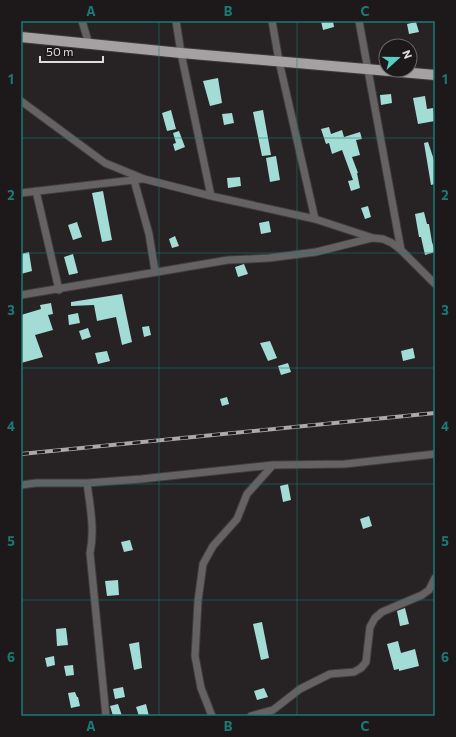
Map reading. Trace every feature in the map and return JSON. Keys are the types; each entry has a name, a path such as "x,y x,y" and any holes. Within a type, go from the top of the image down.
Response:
{"main road":[{"path":"21,38 435,75"}],"street":[{"path":"82,21 89,44"},
{"path":"176,21 181,53 211,196"},
{"path":"272,21 279,61 315,219"},
{"path":"359,21 401,250"},
{"path":"21,101 105,162 144,179 211,196 315,219 392,243 435,284"},
{"path":"21,193 144,179"},
{"path":"134,180 149,234 155,272"},
{"path":"36,191 59,290"},
{"path":"21,295 59,290 228,260 269,258 316,252 373,238"},
{"path":"21,485 36,483 87,483 141,479 273,465 345,464 435,454"},
{"path":"212,716 201,688 195,656 198,601 203,564 213,546 237,520 247,494 273,465"},
{"path":"87,483 92,532 90,553 106,716"},
{"path":"251,716 272,710 300,689 330,674 354,672 361,668 366,662 370,627 375,618 382,612 422,595 429,590 435,578"}],"building":[{"path":"321,21 333,21 334,27 323,30"},
{"path":"416,22 419,32 409,34 407,24"},
{"path":"218,78 222,103 210,106 203,81"},
{"path":"391,94 392,103 381,105 380,95"},
{"path":"425,96 427,109 433,108 435,121 418,124 413,98"},
{"path":"171,110 176,129 167,131 162,113"},
{"path":"263,110 271,155 262,156 253,112"},
{"path":"232,113 234,123 224,125 222,114"},
{"path":"329,127 331,134 342,130 344,137 360,132 362,139 356,140 360,155 352,157 358,173 360,188 351,191 348,181 353,180 342,150 332,154 329,143 326,144 321,129"},
{"path":"179,131 185,147 175,151 173,144 176,143 173,133"},
{"path":"428,142 435,163 435,184 431,185 424,143"},
{"path":"276,156 280,180 270,182 266,158"},
{"path":"240,177 241,186 228,188 227,178"},
{"path":"103,191 112,240 102,242 92,193"},
{"path":"368,206 371,217 365,219 361,208"},
{"path":"424,212 427,224 429,224 435,251 425,255 421,237 419,237 415,214"},
{"path":"269,221 271,232 261,234 259,223"},
{"path":"77,222 82,237 73,240 68,225"},
{"path":"175,236 179,246 172,248 169,239"},
{"path":"29,252 32,271 21,274 21,254"},
{"path":"73,254 78,273 69,275 64,257"},
{"path":"244,264 248,274 238,277 235,267"},
{"path":"122,294 132,342 122,345 116,317 97,321 94,305 71,306 71,302"},
{"path":"51,303 53,314 48,315 53,330 35,335 43,357 21,363 21,315 41,309 40,305"},
{"path":"78,313 80,323 69,325 68,315"},
{"path":"149,326 151,335 144,337 142,327"},
{"path":"88,328 91,337 82,340 79,331"},
{"path":"270,341 277,358 268,361 260,343"},
{"path":"413,348 415,358 403,361 401,351"},
{"path":"107,351 110,361 98,364 95,353"},
{"path":"288,363 291,372 281,375 278,366"},
{"path":"227,397 229,404 222,406 220,399"},
{"path":"288,484 291,500 283,502 280,486"},
{"path":"369,516 372,526 363,529 360,519"},
{"path":"130,540 133,550 124,552 121,542"},
{"path":"118,580 119,595 107,596 105,581"},
{"path":"405,608 409,624 400,626 397,611"},
{"path":"262,622 269,658 261,660 253,624"},
{"path":"66,628 68,645 57,646 56,629"},
{"path":"398,641 401,653 415,649 419,666 399,671 399,669 394,670 387,644"},
{"path":"139,642 142,668 134,670 129,644"},
{"path":"54,656 55,665 47,667 45,658"},
{"path":"73,665 74,675 66,676 64,666"},
{"path":"123,687 125,697 115,699 113,689"},
{"path":"264,688 268,697 257,700 254,691"},
{"path":"75,692 80,706 71,708 68,693"},
{"path":"118,704 122,716 113,716 110,706"},
{"path":"146,704 149,716 139,716 136,707"}],"railway":[{"path":"21,454 435,413"}]}
